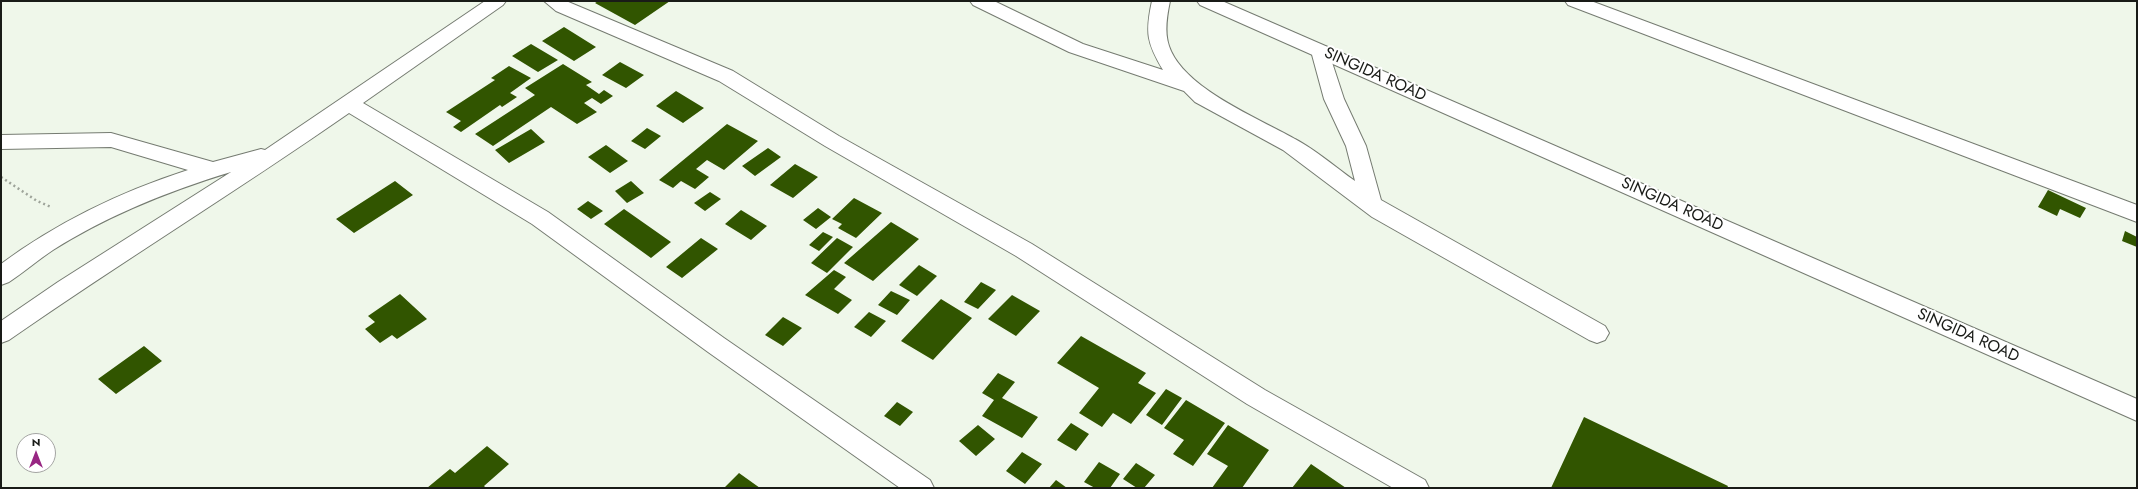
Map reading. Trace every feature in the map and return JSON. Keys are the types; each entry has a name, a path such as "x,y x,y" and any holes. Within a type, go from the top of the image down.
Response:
{"main road":[{"path":"1,333 66,288 279,151 497,1"},
{"path":"553,1 562,7 726,76 832,141 1024,250 1256,397 1416,488"},
{"path":"979,1 1076,48 1193,88"},
{"path":"1161,1 1157,20 1159,46 1172,69 1202,97 1290,144 1380,211 1597,332"},
{"name":"SINGIDA ROAD","path":"1206,1 2137,410"},
{"path":"1574,1 2137,214"},
{"path":"1320,51 1334,99 1356,146 1371,204"},
{"path":"349,104 540,218 716,345 921,488"},
{"path":"1,142 111,140 210,169"},
{"path":"1,276 50,241 106,210 210,169 279,151"},
{"path":"1,260 84,223"}],"path":[{"path":"1,177 37,200 84,223"}],"building":[{"path":"598,1 670,1 635,25 595,3"},
{"path":"564,27 596,47 574,61 542,41"},
{"path":"531,44 558,60 538,72 512,56"},
{"path":"620,62 644,75 626,88 602,75"},
{"path":"563,64 592,82 586,85 599,94 604,90 613,96 601,104 592,98 584,103 597,112 577,124 551,107 493,146 475,134 535,95 525,88"},
{"path":"509,66 531,78 510,93 517,97 502,107 500,105 461,132 453,127 461,121 446,112 495,80 491,78"},
{"path":"676,91 704,108 683,123 656,106"},
{"path":"727,124 758,141 724,170 707,160 696,169 709,177 695,189 681,181 673,188 659,180"},
{"path":"647,128 661,136 645,149 631,141"},
{"path":"531,129 545,142 509,163 495,150"},
{"path":"606,145 628,161 610,173 588,157"},
{"path":"768,148 781,157 755,176 742,166"},
{"path":"795,164 818,177 793,198 770,185"},
{"path":"395,181 413,195 354,233 336,219"},
{"path":"631,181 644,193 627,203 615,191"},
{"path":"2048,190 2086,208 2080,218 2060,209 2057,216 2038,207"},
{"path":"710,192 721,199 705,211 694,203"},
{"path":"854,198 882,213 856,238 838,228 842,224 832,219"},
{"path":"588,201 603,211 591,219 577,209"},
{"path":"818,208 831,217 816,229 803,220"},
{"path":"624,209 671,242 651,258 604,224"},
{"path":"741,210 767,226 751,240 725,224"},
{"path":"891,222 919,239 873,281 844,263"},
{"path":"2125,231 2137,237 2137,247 2122,241"},
{"path":"823,232 833,237 819,251 809,245"},
{"path":"701,238 718,249 682,278 666,267"},
{"path":"837,238 853,247 827,273 811,263"},
{"path":"919,265 937,276 917,296 899,285"},
{"path":"834,270 846,277 834,289 852,300 838,314 805,295"},
{"path":"981,282 996,290 978,309 964,302"},
{"path":"891,291 910,300 897,315 878,305"},
{"path":"400,294 427,319 397,339 392,335 380,343 365,329 375,322 368,316"},
{"path":"1012,295 1040,311 1016,336 988,319"},
{"path":"941,299 972,318 933,360 901,341"},
{"path":"869,312 886,321 871,337 854,327"},
{"path":"783,317 802,328 783,346 765,335"},
{"path":"1081,336 1146,373 1138,383 1156,393 1131,424 1113,413 1102,427 1079,413 1099,388 1057,363"},
{"path":"144,346 162,361 116,394 98,379"},
{"path":"998,373 1015,382 1002,398 1038,417 1022,438 982,416 994,400 982,393"},
{"path":"1166,389 1182,398 1162,425 1146,415"},
{"path":"1186,400 1225,423 1193,466 1173,454 1184,440 1164,428"},
{"path":"897,402 913,412 900,426 884,416"},
{"path":"1584,417 1728,486 1727,488 1551,488"},
{"path":"1071,423 1089,434 1076,451 1057,440"},
{"path":"978,425 995,439 976,456 959,441"},
{"path":"1228,425 1269,450 1242,488 1212,488 1228,466 1207,454"},
{"path":"487,446 509,464 484,486 486,488 427,488 450,469 455,473"},
{"path":"1022,452 1042,464 1025,484 1006,471"},
{"path":"1099,462 1120,474 1110,488 1095,488 1084,482"},
{"path":"1136,463 1155,475 1144,488 1137,488 1123,479"},
{"path":"1311,464 1346,488 1292,488"},
{"path":"739,473 760,488 724,488"},
{"path":"1056,480 1067,488 1049,488"}]}
